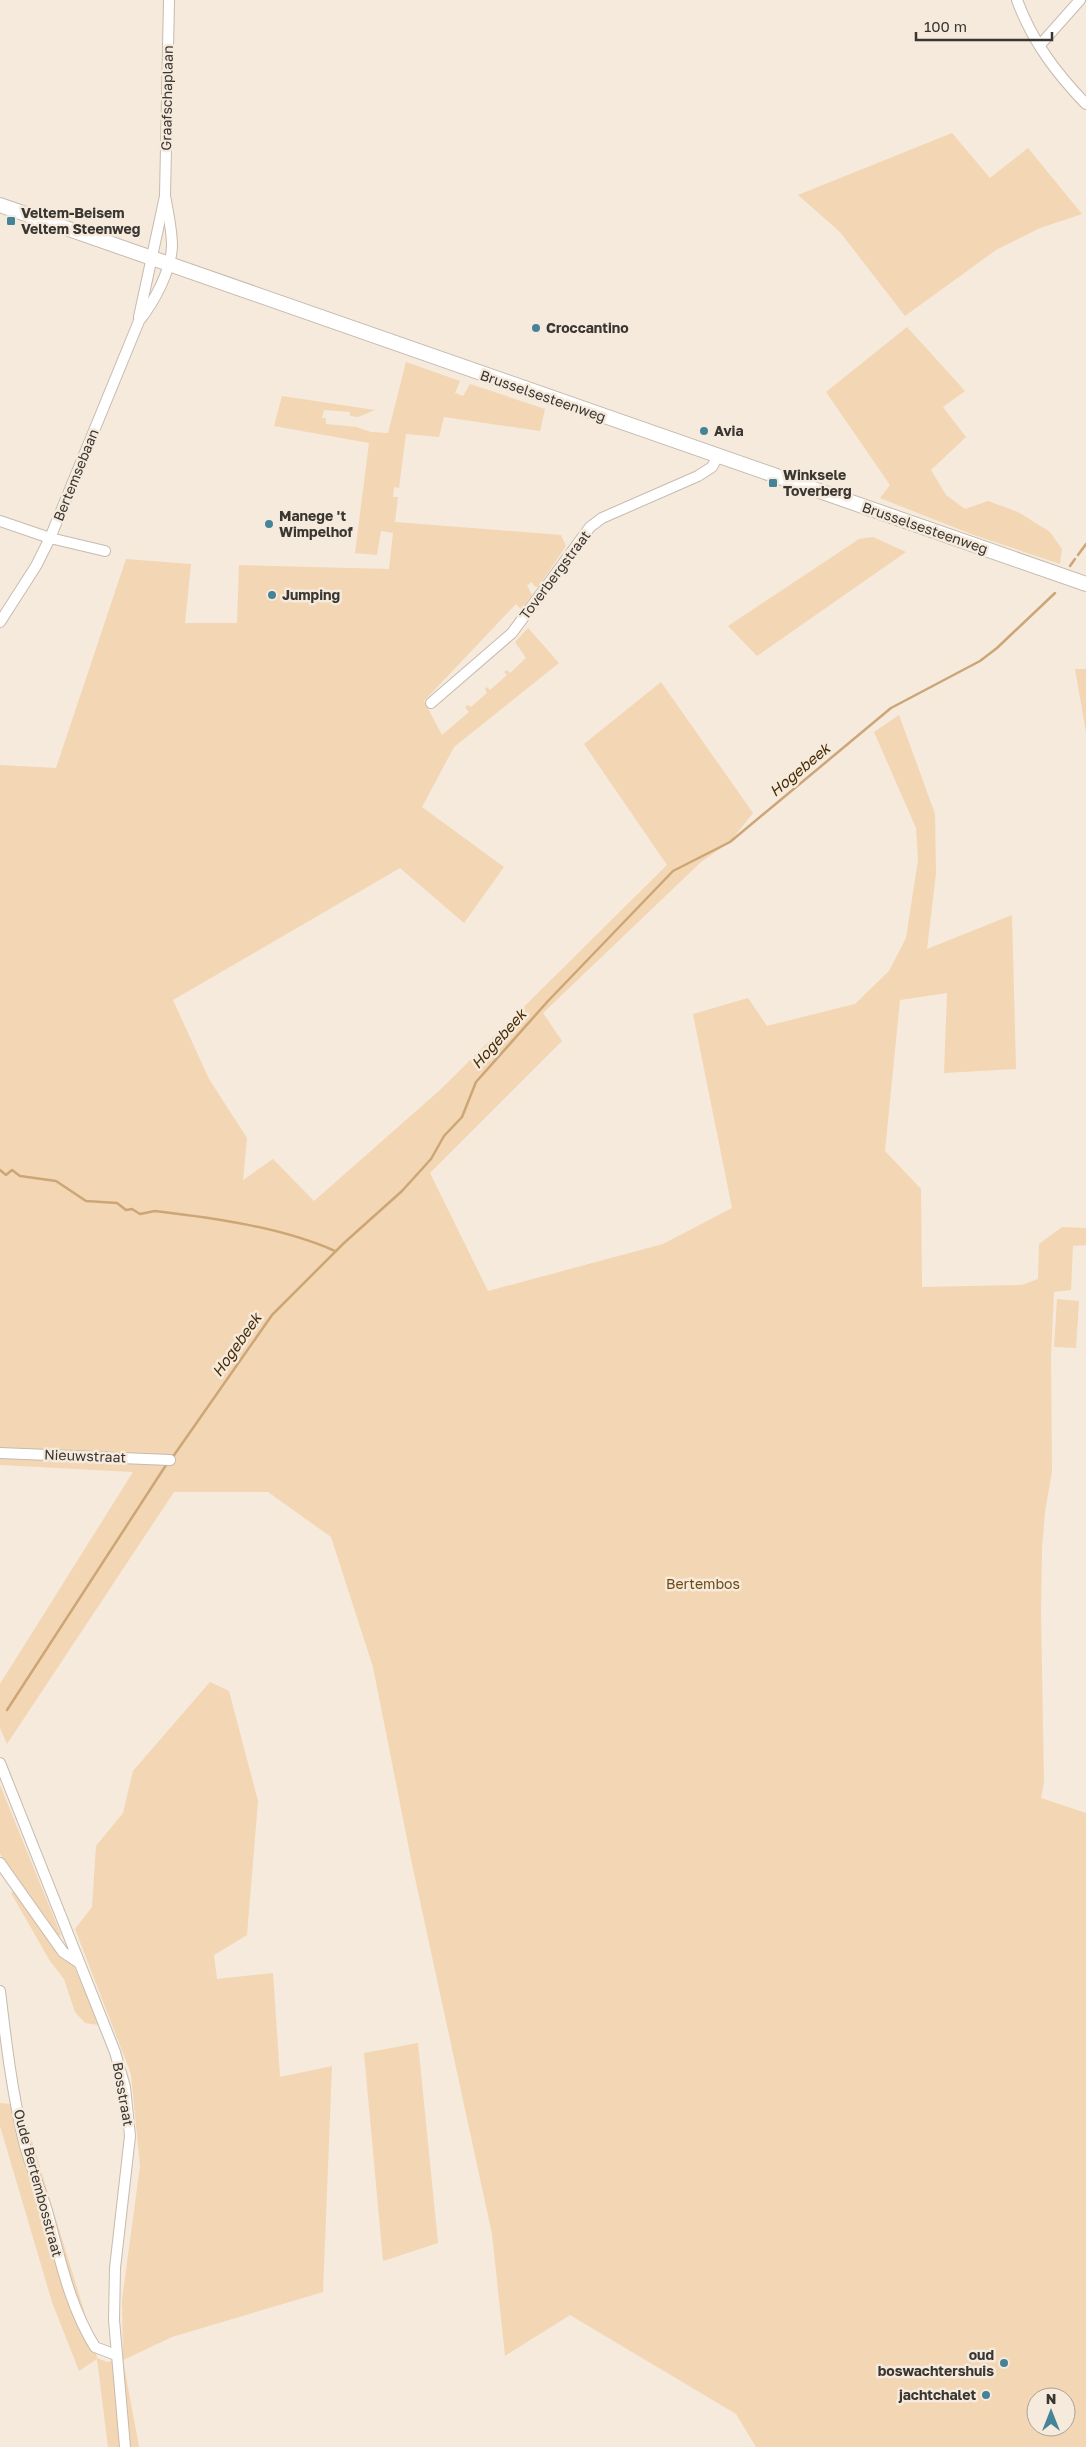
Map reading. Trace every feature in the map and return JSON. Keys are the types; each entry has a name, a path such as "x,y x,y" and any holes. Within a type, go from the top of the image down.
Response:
{"main road":[{"name":"Brusselsesteenweg","path":"0,205 1086,584"}],"street":[{"name":"Graafschaplaan","path":"169,263 172,246 165,196 170,0"},
{"path":"1017,0 1028,27 1060,77 1086,104"},
{"path":"1040,45 1080,0"},
{"name":"Graafschaplaan","path":"152,257 165,196"},
{"name":"Bertemsebaan","path":"0,622 36,566 50,538 139,321 152,257"},
{"name":"Bertemsebaan","path":"139,321 146,312 169,263"},
{"name":"Toverbergstraat","path":"431,703 512,633 590,527 602,518 698,476 712,467 718,456"},
{"path":"0,521 50,538 105,551"},
{"name":"Nieuwstraat","path":"0,1453 170,1460"},
{"name":"Bosstraat","path":"0,1763 115,2052 125,2087 130,2136 115,2268 114,2320 125,2447"},
{"path":"0,1863 63,1952 78,1962"},
{"name":"Oude Bertembosstraat","path":"0,1991 9,2070 24,2142 46,2211 65,2281 76,2311 95,2347 116,2355"}],"green space":[{"path":"952,133 990,178 1028,148 1082,214 1040,228 996,250 905,316 840,232 798,195"},
{"path":"907,327 965,391 943,407 966,437 931,470 946,495 965,509 988,501 1018,512 1050,532 1062,549 1060,564 971,534 880,498 890,485 826,392"},
{"name":"Bertembos","path":"406,362 460,381 455,393 463,396 470,384 545,409 540,431 444,417 439,437 406,434 399,488 394,487 393,497 398,497 395,522 561,535 566,546 538,587 534,586 532,582 527,585 532,595 522,610 516,604 424,701 442,735 469,712 465,707 468,705 471,707 487,693 485,689 487,687 490,690 507,675 504,672 507,670 510,673 526,658 515,642 528,628 559,663 454,747 422,807 504,867 464,923 400,868 173,1000 209,1079 247,1138 243,1180 273,1159 314,1201 440,1090 667,865 584,744 661,682 753,813 730,842 701,862 543,1013 562,1041 430,1173 488,1291 663,1244 732,1208 693,1014 748,998 767,1026 855,1004 889,971 906,938 918,860 916,828 874,732 899,715 935,814 936,873 927,949 1012,915 1016,1069 944,1073 947,993 900,1000 885,1151 921,1189 922,1287 1022,1285 1038,1279 1039,1244 1062,1227 1086,1228 1086,1245 1073,1246 1071,1290 1054,1292 1051,1355 1052,1471 1045,1512 1042,1549 1041,1612 1044,1782 1041,1798 1086,1813 1086,2447 756,2447 736,2414 570,2315 505,2356 492,2234 412,1864 373,1667 331,1537 268,1492 174,1492 7,1744 0,1728 0,1684 133,1472 0,1465 0,765 56,768 126,559 191,564 185,623 237,623 239,565 389,569 393,533 381,531 377,555 355,553 369,443 274,426 282,396 375,410 358,417 350,416 350,412 324,410 322,418 326,418 326,424 356,427 371,432 388,433"},
{"path":"873,537 906,552 757,656 728,626 859,539"},
{"path":"1075,669 1086,669 1086,732"},
{"path":"1057,1299 1079,1301 1076,1348 1054,1347"},
{"path":"210,1682 229,1691 258,1801 247,1935 214,1955 217,1979 273,1973 280,2077 332,2066 323,2292 172,2337 123,2360 122,2300 140,2166 131,2074 75,1929 92,1907 96,1846 123,1813 133,1771"},
{"path":"0,1785 61,1935 57,1936 0,1854"},
{"path":"16,1891 73,1964 99,2025 85,2023 75,2012 64,1979 50,1961 11,1893"},
{"path":"418,2043 438,2243 383,2261 364,2053"},
{"path":"0,2103 21,2105 97,2358 107,2362 123,2360 139,2447 108,2447 97,2359 79,2371 52,2302 0,2126"}],"waterway":[{"name":"Hogebeek","path":"1078,555 1086,544"},
{"name":"Hogebeek","path":"1070,566 1075,559"},
{"name":"Hogebeek","path":"172,1458 272,1315 344,1243 402,1191 431,1159 444,1136 462,1117 476,1082 548,1001 673,871 730,842 891,708 980,661 997,648 1055,593"},
{"path":"0,1170 6,1175 12,1170 20,1176 56,1181 86,1201 117,1203 126,1210 132,1209 140,1214 155,1211 247,1225 292,1236 335,1251"},
{"name":"Hogebeek","path":"7,1710 168,1462"}],"place":[{"name":"Veltem-Beisem Veltem Steenweg","path":"11,221"},
{"name":"Croccantino","path":"536,328"},
{"name":"Avia","path":"704,431"},
{"name":"Winksele Toverberg","path":"773,483"},
{"name":"Manege 't Wimpelhof","path":"269,524"},
{"name":"Jumping","path":"272,595"},
{"name":"oud boswachtershuis","path":"1004,2363"},
{"name":"jachtchalet","path":"986,2395"}]}
